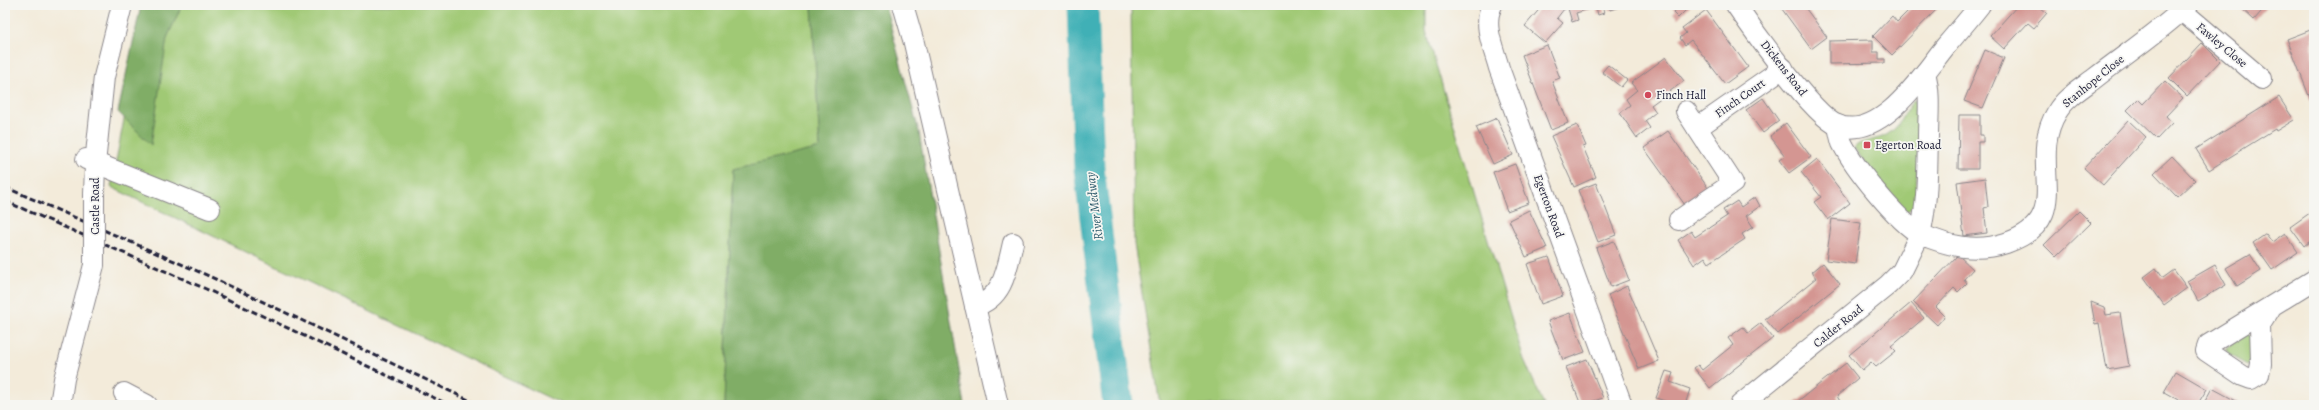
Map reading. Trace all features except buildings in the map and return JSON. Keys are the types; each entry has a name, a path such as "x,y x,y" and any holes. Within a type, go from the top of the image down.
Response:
{"street":[{"name":"Castle Road","path":"60,405 64,379 94,265 94,195 90,161 104,77 122,5"},
{"path":"904,5 998,405"},
{"name":"Egerton Road","path":"1492,5 1488,17 1489,35 1499,68 1622,405"},
{"name":"Dickens Road","path":"1736,5 1813,106 1838,125"},
{"path":"1920,234 1900,219 1882,198 1842,143 1838,125 1855,126 1877,120 1898,105 1980,5"},
{"name":"Fawley Close","path":"2185,8 2262,79"},
{"name":"Stanhope Close","path":"1920,234 1951,246 1977,248 2001,245 2019,238 2034,229 2043,215 2047,200 2045,144 2048,132 2057,112 2081,89 2185,8"},
{"name":"Finch Court","path":"1697,128 1784,68"},
{"name":"Calder Road","path":"1740,405 1902,272 1920,234 1927,189 1928,96 1925,73"},
{"path":"1679,220 1733,183 1686,111"},
{"path":"90,161 210,209"},
{"path":"975,306 989,301 996,294 1004,278 1013,243"},
{"path":"2270,309 2314,280"},
{"path":"124,393 147,405"}],"green space":[{"path":"141,5 182,5 167,38 151,145 118,112"},
{"path":"146,5 812,5 820,149 733,170 724,405 564,405 111,187"},
{"path":"812,5 885,5 919,132 965,405 724,405 733,169 820,148"},
{"path":"1131,5 1426,5 1426,31 1523,357 1544,405 1160,405 1134,244"},
{"path":"1914,100 1920,104 1915,204 1908,211 1902,211 1854,148 1865,141 1879,138 1892,131"},
{"path":"2243,334 2248,334 2252,337 2254,361 2247,365 2229,355 2226,348"}],"waterway":[{"name":"River Medway","path":"1083,5 1089,168 1118,405"}],"railway":[{"path":"5,187 211,277 479,405"},
{"path":"5,201 206,289 449,405"}],"place":[{"name":"Finch Hall","path":"1648,95"},
{"name":"Egerton Road","path":"1867,145"}]}
